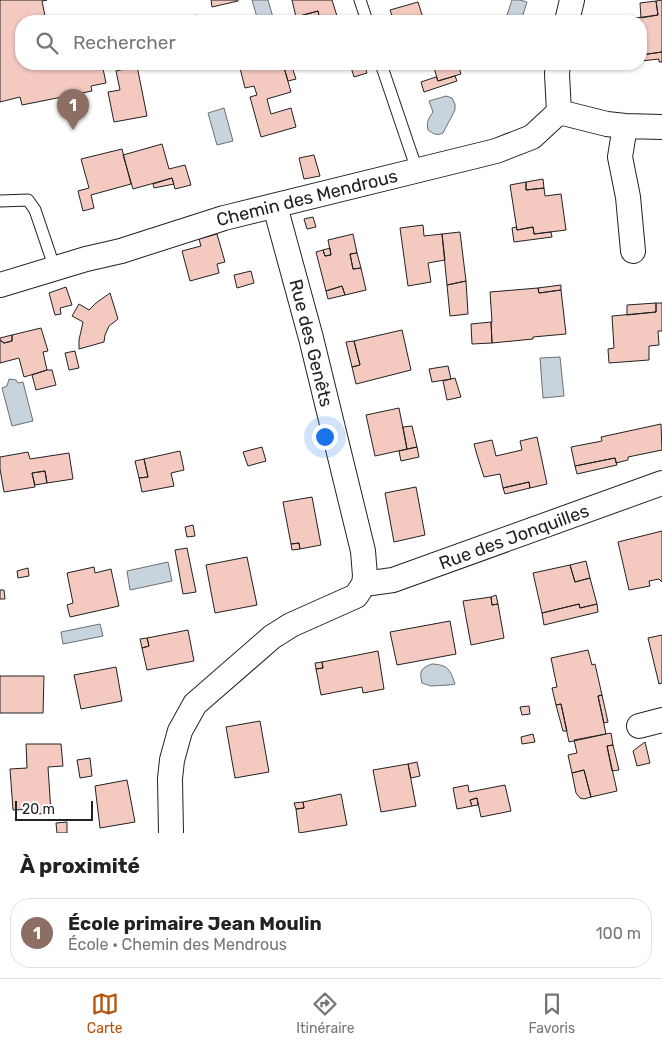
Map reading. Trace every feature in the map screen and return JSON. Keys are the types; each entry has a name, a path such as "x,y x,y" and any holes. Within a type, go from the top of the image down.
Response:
{"street":[{"path":"568,15 572,0"},
{"path":"557,70 559,112 607,124 662,127"},
{"name":"Chemin des Mendrous","path":"0,285 121,251 224,218 496,151 532,137 559,112"},
{"path":"625,126 620,157 628,196 633,251"},
{"name":"Rue des Genêts","path":"275,206 311,338 363,551 364,584"},
{"name":"Rue des Jonquilles","path":"364,584 393,580 662,483"},
{"path":"172,833 170,779 172,760 180,731 195,704 272,637 291,625 356,596 364,584"},
{"path":"639,726 662,720"}],"lane":[{"path":"360,0 365,15"},
{"path":"383,70 417,170"},
{"path":"0,201 28,200 35,210 55,269"}],"shaded area":[{"path":"252,0 268,0 272,15 256,15"},
{"path":"512,0 527,2 523,15 507,15"},
{"path":"446,96 452,98 455,110 443,133 432,133 427,127 428,120 433,112 429,101"},
{"path":"224,108 233,141 217,145 208,113"},
{"path":"560,357 564,396 543,398 540,358"},
{"path":"9,379 16,380 18,383 23,382 33,421 12,426 2,388 7,386"},
{"path":"168,562 172,581 130,590 127,571"},
{"path":"100,624 103,636 63,644 61,632"},
{"path":"432,664 442,665 448,669 455,684 430,686 422,683 422,670"}],"building":[{"path":"0,0 47,0 42,1 45,15 15,15 15,70 103,70 106,83 91,86 92,91 22,105 20,97 0,102"},
{"path":"211,0 238,0 238,1 212,7"},
{"path":"292,0 332,0 337,15 319,15 318,11 296,15"},
{"path":"662,0 662,52 647,54 647,16 658,15 656,1"},
{"path":"656,1 658,15 647,17 647,15 641,15 640,3"},
{"path":"418,2 422,15 392,15 390,10"},
{"path":"318,11 319,15 303,15"},
{"path":"662,52 662,62 659,62 659,59 647,60 647,54"},
{"path":"138,70 147,116 114,122 108,92 120,90 116,71"},
{"path":"240,70 285,70 291,92 267,99 271,114 291,108 296,127 261,137 250,97 257,95 254,86 245,88"},
{"path":"285,70 293,70 296,79 288,81"},
{"path":"352,70 366,70 367,73 354,77"},
{"path":"435,70 460,70 461,74 438,81"},
{"path":"455,76 457,81 424,92 421,82 436,77 438,81"},
{"path":"162,144 169,169 185,165 191,185 175,189 172,178 133,189 123,155"},
{"path":"122,149 131,184 91,195 94,208 83,211 78,191 89,188 81,159"},
{"path":"314,155 320,176 304,179 299,158"},
{"path":"172,178 174,184 154,188 153,184"},
{"path":"543,179 544,188 526,190 526,182"},
{"path":"526,182 526,190 544,188 545,196 561,194 566,230 534,234 533,227 517,230 510,185"},
{"path":"313,217 316,227 307,229 304,219"},
{"path":"423,225 424,236 442,234 445,260 428,263 431,282 408,286 400,228"},
{"path":"516,227 517,230 533,227 534,234 551,232 552,237 514,242 512,228"},
{"path":"460,232 466,281 447,285 442,234"},
{"path":"217,234 225,262 217,264 219,273 190,281 182,251 201,246 199,239"},
{"path":"353,234 357,253 350,254 353,269 361,268 366,290 345,295 342,286 326,291 316,252 323,250 325,256 331,255 328,240"},
{"path":"330,248 331,255 325,256 323,250"},
{"path":"357,253 361,268 353,269 350,254"},
{"path":"251,271 254,283 237,288 234,275"},
{"path":"466,281 468,314 450,316 447,285"},
{"path":"561,285 561,290 539,293 538,288"},
{"path":"342,286 345,295 328,299 326,291"},
{"path":"66,287 72,305 60,308 61,314 55,315 49,293"},
{"path":"538,288 539,293 561,290 566,334 492,343 490,292"},
{"path":"110,293 118,319 109,326 104,342 79,349 83,322 72,316 79,304 89,310"},
{"path":"656,303 656,312 627,315 627,305"},
{"path":"656,303 662,303 662,331 658,331 659,345 649,346 649,360 609,363 608,349 614,348 612,316 656,312"},
{"path":"491,322 492,343 472,344 471,324"},
{"path":"41,328 48,351 43,352 47,370 24,377 19,358 0,363 0,340 4,343 12,341 12,335"},
{"path":"402,330 411,370 356,384 352,367 360,365 354,341"},
{"path":"12,335 12,341 4,343 0,340 0,338"},
{"path":"354,341 360,365 352,367 346,342"},
{"path":"75,351 79,368 69,370 65,353"},
{"path":"448,366 451,379 432,382 429,369"},
{"path":"52,370 56,385 36,390 32,375"},
{"path":"455,378 461,397 447,400 443,381"},
{"path":"399,408 407,449 375,456 366,415"},
{"path":"661,424 662,450 628,457 628,460 616,463 615,458 575,466 571,447 602,441 601,437"},
{"path":"412,426 417,447 407,449 403,427"},
{"path":"537,437 547,484 530,488 529,482 503,488 500,474 484,477 474,444 492,440 496,456 522,450 520,441"},
{"path":"262,447 266,461 248,466 243,452"},
{"path":"417,447 419,457 401,461 399,451"},
{"path":"180,451 184,470 171,473 174,486 142,492 139,478 148,477 144,459"},
{"path":"28,452 30,459 69,453 73,479 47,483 45,471 32,473 35,487 4,492 0,457"},
{"path":"615,458 617,465 577,474 575,466"},
{"path":"144,459 148,477 139,478 135,461"},
{"path":"45,471 47,483 35,485 32,473"},
{"path":"529,482 530,488 505,494 503,488"},
{"path":"416,487 425,535 394,542 385,493"},
{"path":"312,497 321,545 300,549 299,543 291,544 283,502"},
{"path":"193,525 195,536 187,537 185,527"},
{"path":"662,531 662,582 659,579 649,581 650,586 629,590 618,542"},
{"path":"299,543 300,549 292,550 291,544"},
{"path":"187,548 196,592 183,594 175,550"},
{"path":"247,557 257,605 215,613 206,565"},
{"path":"586,561 590,578 575,582 570,565"},
{"path":"570,565 575,582 590,578 597,604 580,608 579,604 542,613 533,573"},
{"path":"94,567 95,573 111,569 119,606 70,617 67,605 73,603 67,573"},
{"path":"28,568 29,576 18,578 17,571"},
{"path":"0,590 4,590 5,599 0,599"},
{"path":"496,595 498,604 492,605 491,597"},
{"path":"491,597 492,605 498,604 504,638 471,645 463,601"},
{"path":"579,604 580,608 597,604 598,612 544,625 542,613"},
{"path":"450,621 456,654 397,665 390,632"},
{"path":"188,630 194,661 147,670 142,648 149,646 147,638"},
{"path":"662,635 662,683 659,684 648,638"},
{"path":"147,638 149,646 142,648 140,639"},
{"path":"588,650 592,665 595,664 602,695 598,696 606,734 569,742 561,704 556,705 552,688 557,687 551,658"},
{"path":"378,651 384,689 363,693 362,687 321,695 316,669 323,668 322,662"},
{"path":"322,662 323,668 316,669 315,663"},
{"path":"116,667 122,701 81,709 74,675"},
{"path":"0,676 44,676 43,713 0,713"},
{"path":"602,695 608,722 604,723 598,696"},
{"path":"561,704 567,731 563,731 556,705"},
{"path":"529,706 530,714 522,715 520,707"},
{"path":"260,721 269,772 235,778 226,727"},
{"path":"611,733 613,745 607,746 617,791 591,797 584,770 572,773 568,755 577,753 574,740"},
{"path":"533,734 535,742 522,744 521,737"},
{"path":"645,742 650,763 637,766 633,751"},
{"path":"26,744 61,744 63,766 48,767 51,813 37,814 37,809 13,810 10,769 27,768"},
{"path":"613,745 619,770 612,771 607,746"},
{"path":"90,758 92,776 80,778 77,760"},
{"path":"417,762 420,776 411,778 408,764"},
{"path":"408,764 416,806 381,812 373,770"},
{"path":"584,770 591,797 584,799 580,798 576,793 572,773"},
{"path":"127,780 135,822 100,828 95,786"},
{"path":"468,785 469,792 505,785 511,811 481,817 477,798 470,800 472,806 457,809 453,788"},
{"path":"341,794 347,825 299,833 296,809 304,808 303,802"},
{"path":"477,798 478,805 472,806 470,800"},
{"path":"303,802 304,808 296,809 294,803"},
{"path":"67,822 67,833 57,833 56,823"}],"place":[{"name":"École primaire Jean Moulin","path":"73,130"}]}
